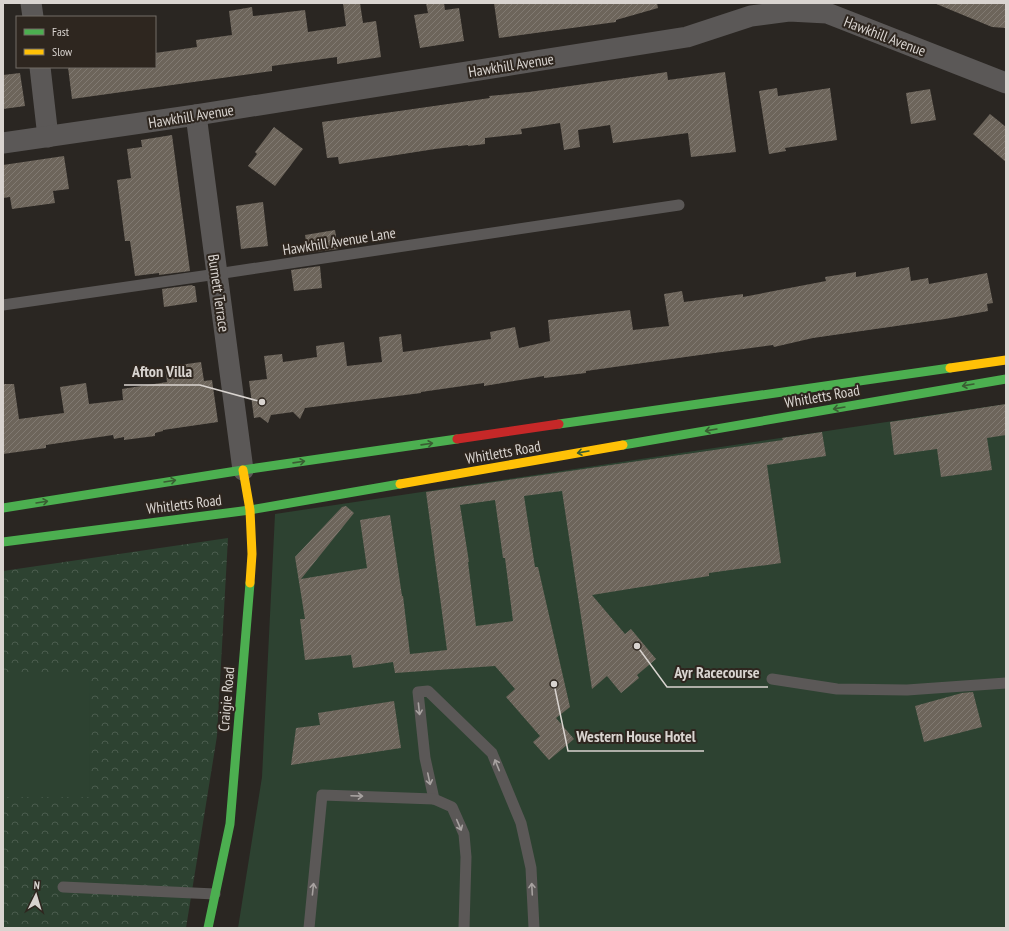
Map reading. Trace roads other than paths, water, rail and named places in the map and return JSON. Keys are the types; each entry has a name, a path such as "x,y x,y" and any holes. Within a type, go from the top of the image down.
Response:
{"main road":[{"name":"Whitletts Road","path":"3,508 243,470 1006,360"},
{"name":"Whitletts Road","path":"3,542 250,510 1006,379"},
{"name":"Craigie Road","path":"208,928 230,824 252,554 250,510 243,470"}],"street":[{"path":"32,3 33,16"},
{"name":"Hawkhill Avenue","path":"3,143 196,115 687,37 751,16 789,11 827,13 1006,83"},
{"path":"40,68 48,137"},
{"name":"Burnett Terrace","path":"196,115 243,470"}],"lane":[{"name":"Hawkhill Avenue Lane","path":"3,305 679,205"},
{"path":"772,679 837,690 907,690 1006,683"},
{"path":"434,799 425,758 418,692 428,691 492,753 521,823 531,868 534,928"},
{"path":"309,928 322,795 434,799 452,807 464,834 466,857 464,928"},
{"path":"63,887 215,894"}],"place":[{"name":"Afton Villa","path":"262,402"},
{"name":"Ayr Racecourse","path":"637,646"},
{"name":"Western House Hotel","path":"554,684"}]}
